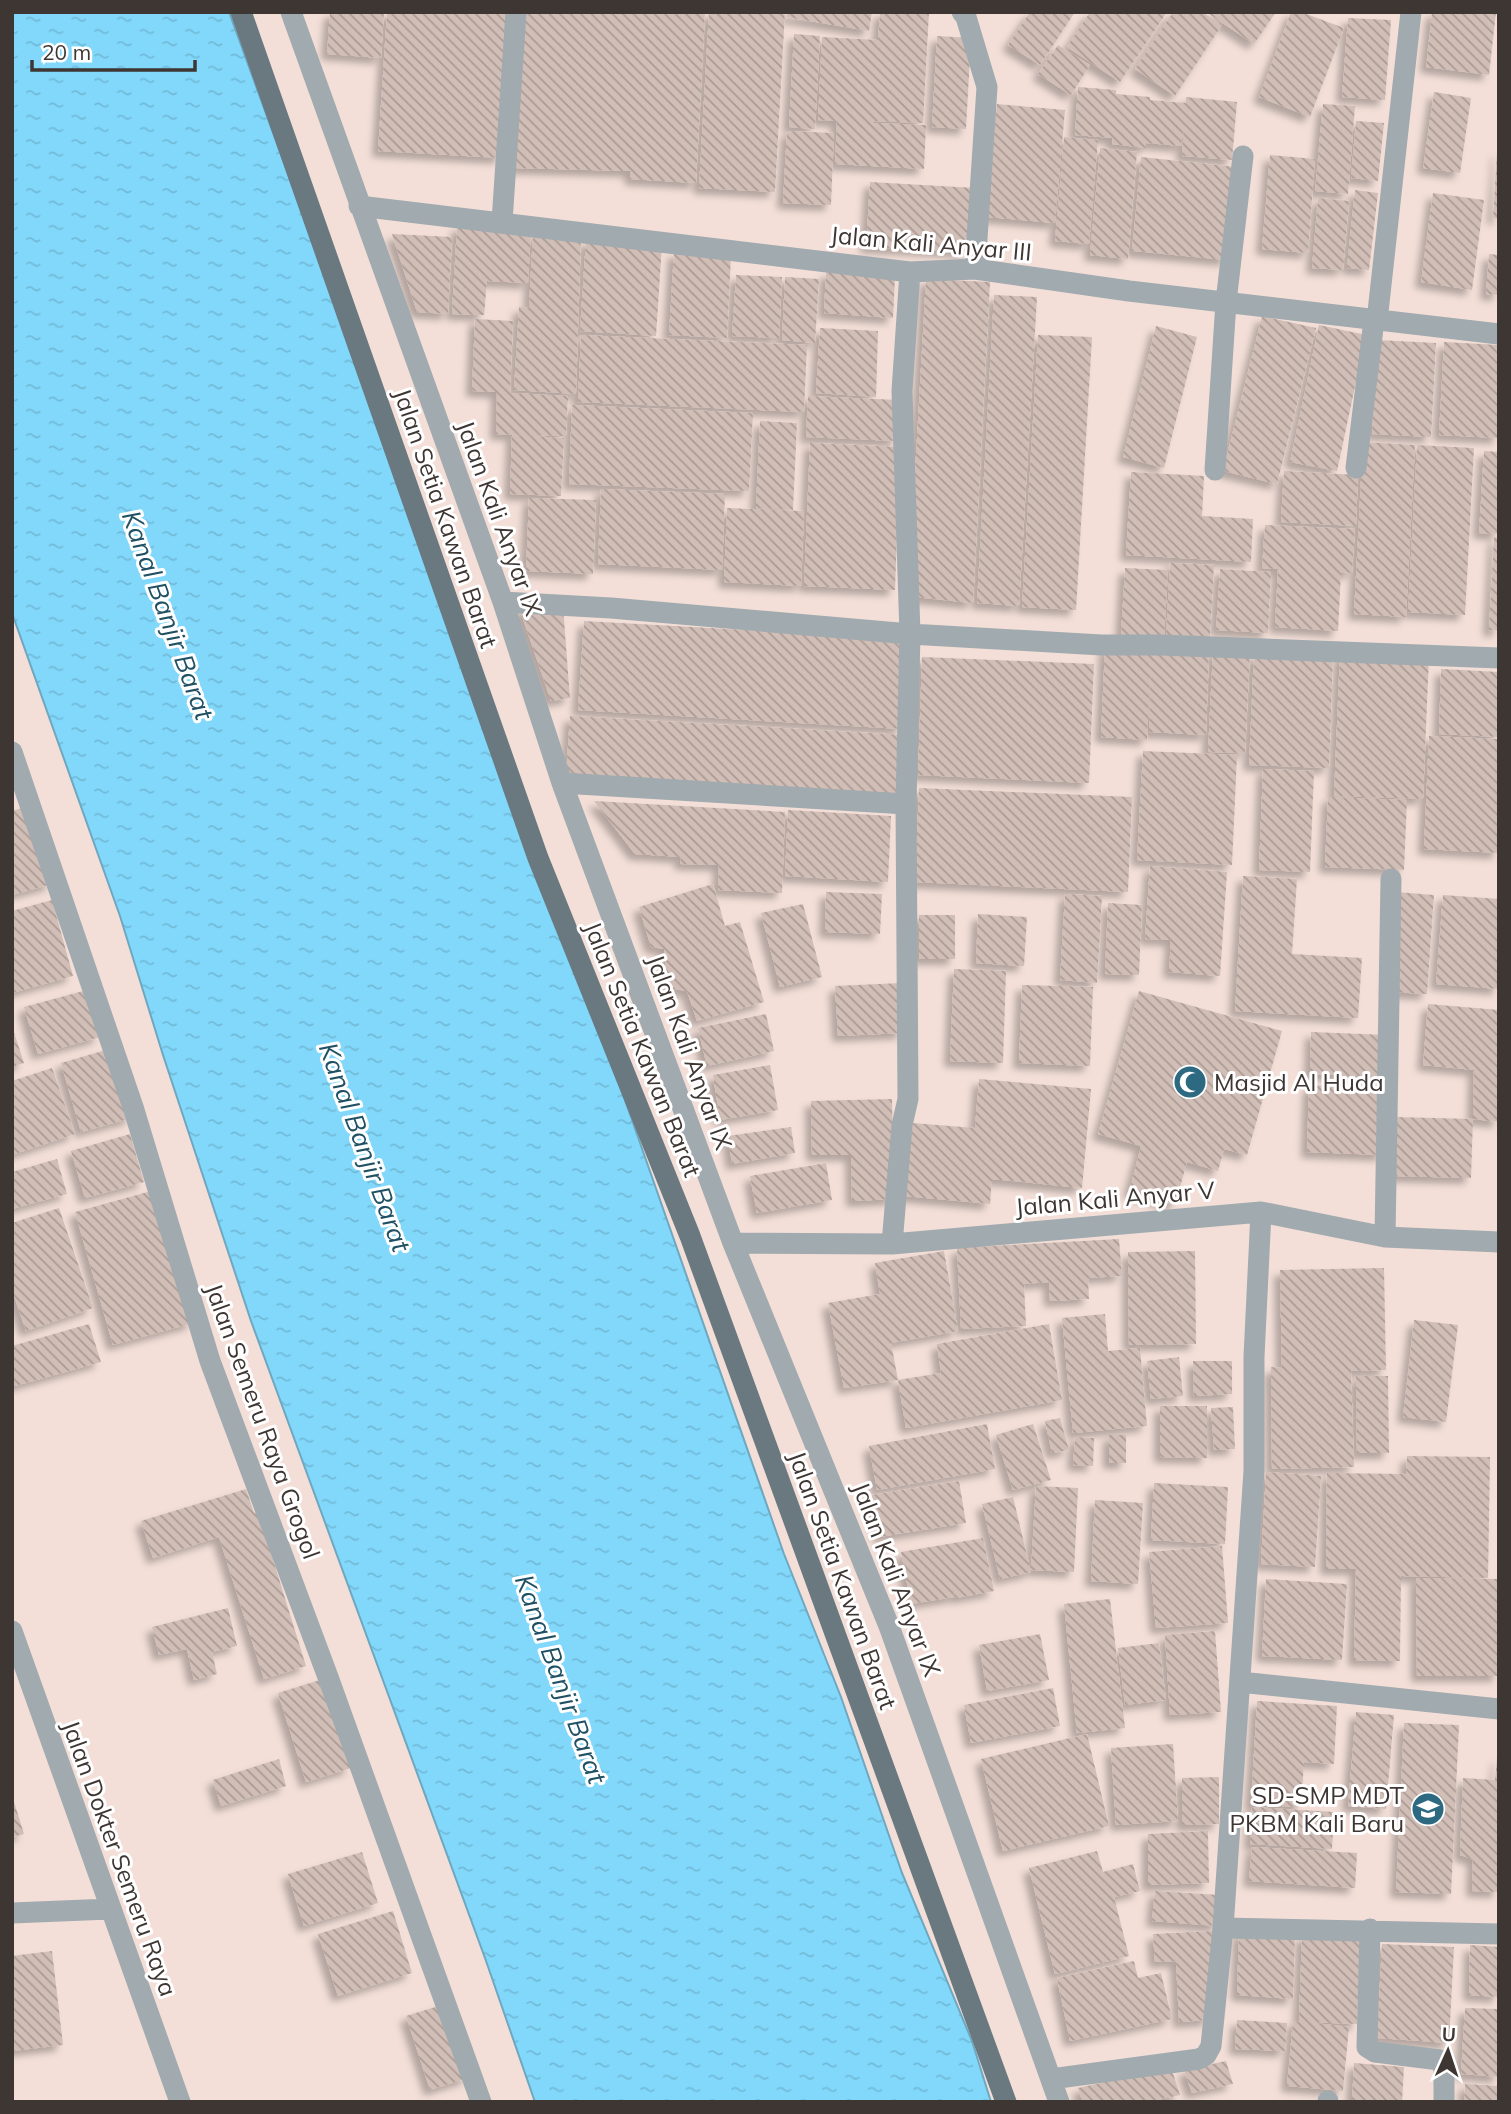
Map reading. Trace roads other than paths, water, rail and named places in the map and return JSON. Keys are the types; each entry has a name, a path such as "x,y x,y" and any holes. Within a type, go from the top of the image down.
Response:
{"main road":[{"name":"Jalan Setia Kawan Barat","path":"241,12 538,858 690,1236 1006,2102"}],"street":[{"name":"Jalan Kali Anyar IX","path":"291,12 503,602 562,783 733,1243 889,1626 1059,2102"},
{"path":"502,222 516,12"},
{"path":"962,12 966,17 987,87 975,269"},
{"path":"1356,468 1376,320 1411,12"},
{"path":"1215,470 1226,302 1243,156"},
{"name":"Jalan Kali Anyar III","path":"359,206 909,272 975,269 1499,334"},
{"path":"892,1244 902,1125 908,1099 906,804 909,634 902,391 909,272"},
{"path":"503,602 611,608 909,634 1101,645 1499,658"},
{"name":"Jalan Semeru Raya Grogol","path":"12,752 130,1097 213,1369 333,1690 481,2102"},
{"path":"562,783 906,804"},
{"path":"1385,1237 1391,879"},
{"path":"1051,2079 1199,2059 1211,2046 1223,1928 1254,1471 1254,1357 1261,1212"},
{"name":"Jalan Kali Anyar V","path":"733,1243 892,1244 1261,1212 1385,1237 1499,1242"},
{"name":"Jalan Dokter Semeru Raya","path":"12,1632 180,2102"},
{"path":"1240,1682 1499,1709"},
{"path":"12,1913 110,1909"},
{"path":"1223,1928 1370,1929 1499,1934"},
{"path":"1370,1929 1367,2047 1375,2052 1440,2060 1444,2069 1444,2102"}],"water":[{"name":"Kanal Banjir Barat","path":"12,12 229,12 625,1100 784,1554 841,1697 902,1873 972,2041 991,2102 535,2102 485,1958 251,1321 120,916 12,613"}],"place":[{"name":"Masjid Al Huda","path":"1190,1082"},
{"name":"SD-SMP MDT PKBM Kali Baru","path":"1428,1809"}]}
